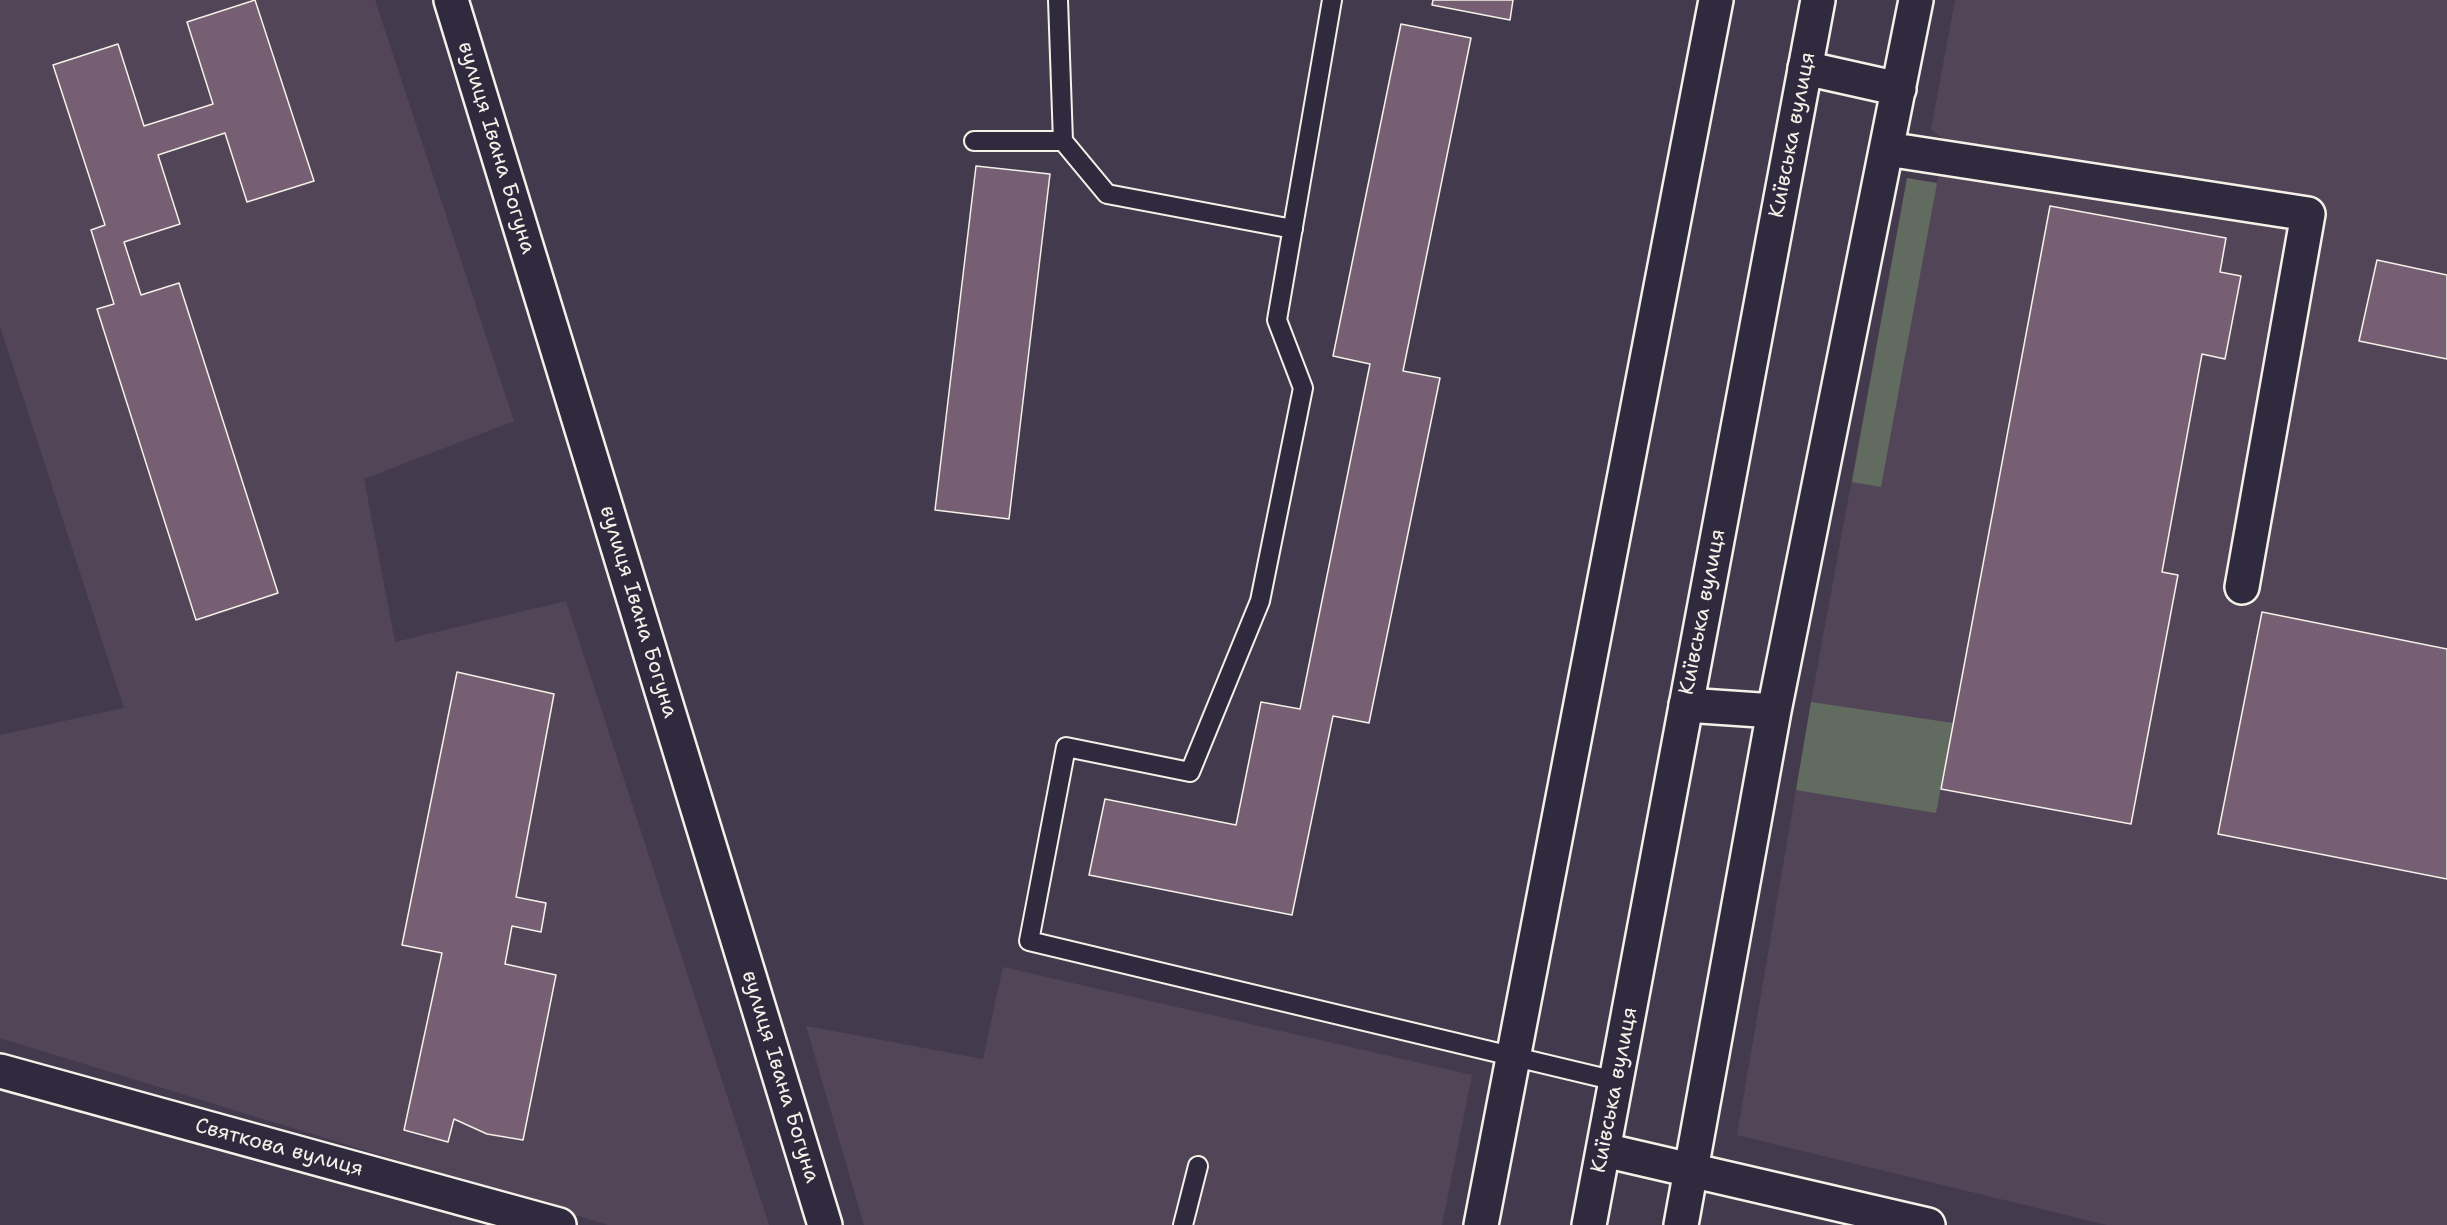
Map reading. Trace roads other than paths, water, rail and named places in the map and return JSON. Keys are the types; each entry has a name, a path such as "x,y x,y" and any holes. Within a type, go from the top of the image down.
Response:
{"street":[{"name":"вулиця Івана Богуна","path":"452,0 825,1225"},
{"path":"1481,1225 1716,0"},
{"name":"Київська вулиця","path":"1589,1225 1818,0"},
{"path":"1681,1225 1774,711 1916,0"},
{"path":"1805,68 1899,89"},
{"path":"1887,149 2308,214 2242,587"},
{"path":"1686,705 1774,711"},
{"name":"Святкова вулиця","path":"0,1071 559,1225"},
{"path":"1604,1150 1928,1225"}],"lane":[{"path":"1058,0 1063,141 1107,194 1293,229"},
{"path":"1332,0 1277,320 1302,388 1260,601 1190,772 1066,747 1029,941 1616,1081"},
{"path":"974,141 1063,141"},
{"path":"1183,1225 1198,1166"}]}
